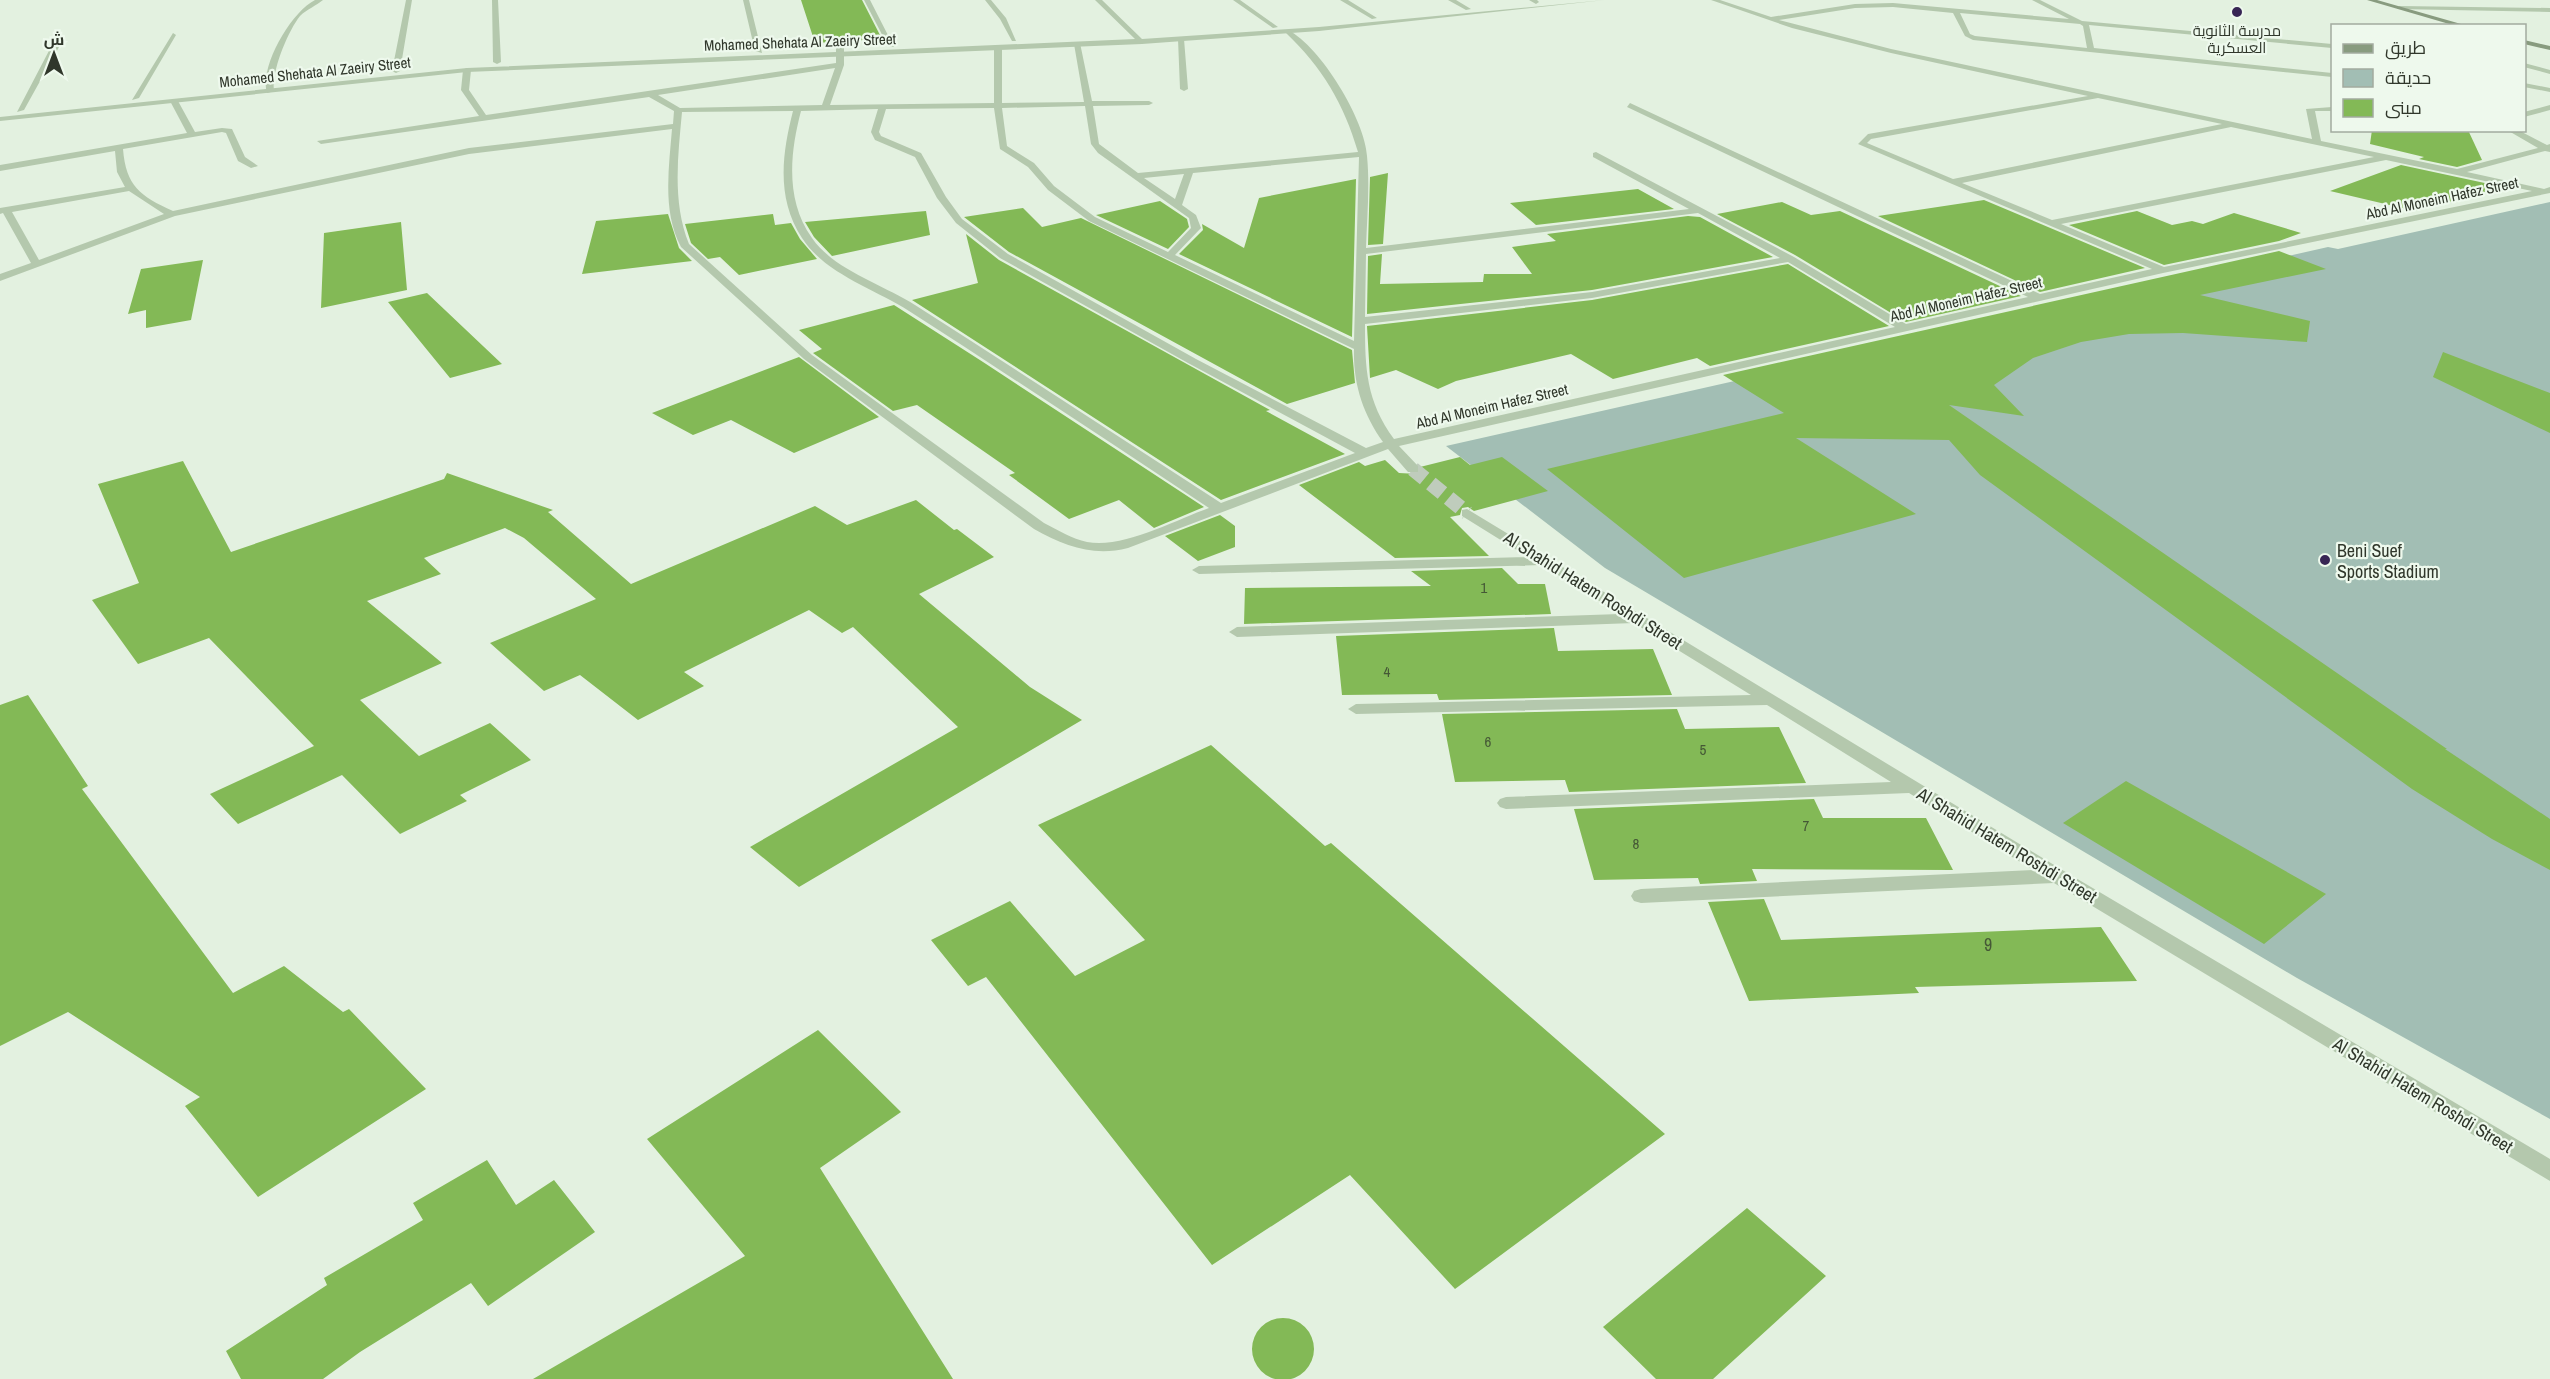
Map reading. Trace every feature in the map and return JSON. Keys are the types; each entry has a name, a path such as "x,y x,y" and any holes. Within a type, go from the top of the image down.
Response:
{"main road":[{"path":"2370,0 2458,24"},
{"path":"2526,42 2550,48"}],"street":[{"path":"269,88 282,40 294,19 304,9 320,0"},
{"path":"396,71 409,0"},
{"path":"495,0 497,62"},
{"path":"746,0 759,51"},
{"path":"867,0 892,45"},
{"path":"988,0 1003,18 1014,40"},
{"path":"1098,0 1140,39"},
{"path":"1236,0 1275,27"},
{"path":"1343,0 1372,20"},
{"path":"1451,0 1468,9"},
{"name":"Mohamed Shehata Al Zaeiry Street","path":"0,112 135,98 467,70 841,51 892,45 1014,40 1181,39 1288,32 1402,15 1552,0"},
{"name":"Mohamed Shehata Al Zaeiry Street","path":"0,119 174,101 396,71 497,62 759,51 998,48 1078,44 1372,20 1412,20 1602,0"},
{"path":"1714,0 1768,20 1891,51 2548,191"},
{"path":"2035,0 2086,25"},
{"path":"2483,0 2519,9"},
{"path":"1768,20 1872,4 2331,46"},
{"path":"2398,8 2550,10"},
{"path":"1956,11 1967,35 1973,38 2331,75"},
{"path":"1402,15 1398,17 1412,20"},
{"path":"2086,25 2091,50"},
{"path":"1288,32 1314,55 1335,84 1352,117 1363,154 1359,370 1363,393 1373,418 1390,444 1413,469"},
{"path":"135,98 173,35"},
{"path":"1181,39 1184,90"},
{"path":"1078,44 1095,144 1136,177 1193,217 1196,228 1169,256"},
{"path":"20,110 55,47"},
{"path":"998,48 998,106 1003,147 1007,152 1031,165 1051,189 1092,219 1360,348"},
{"path":"825,109 840,65 841,51"},
{"path":"2526,64 2550,65"},
{"path":"321,141 840,65"},
{"path":"2526,65 2550,72"},
{"path":"467,70 465,90 484,118"},
{"path":"2526,85 2550,90"},
{"path":"651,94 678,111 1149,103"},
{"path":"2102,95 1863,140 1862,144 2163,270"},
{"path":"174,101 192,135"},
{"path":"1630,105 2039,298"},
{"path":"2526,114 2550,107"},
{"path":"882,108 875,132 878,138 918,155 942,198 959,220 979,239 1039,277 1365,453"},
{"path":"2526,108 2550,114"},
{"path":"797,109 787,153 788,183 798,222 807,239 817,249 854,275 888,293 983,352 1217,507"},
{"path":"2317,141 2310,109 2331,109"},
{"name":"Abd Al Moneim Hafez Street","path":"678,111 674,209 677,231 685,245 808,357 1039,526 1077,546 1106,549 1124,545 1217,507 1390,444 2163,270 2548,191"},
{"path":"1952,182 2238,124"},
{"path":"0,278 172,214 461,153 677,126"},
{"path":"0,168 192,135 230,131 241,159 254,166"},
{"path":"2515,132 2548,149"},
{"path":"119,148 121,173 132,188 155,207 172,214"},
{"path":"2456,172 2548,149"},
{"path":"1136,177 1363,154"},
{"path":"1596,155 1695,211 1790,259 1904,328"},
{"path":"2051,223 2389,157"},
{"path":"1177,206 1189,172"},
{"path":"37,264 3,211 132,188"},
{"path":"1361,252 1695,211"},
{"path":"1360,321 1592,295 1790,259"},
{"name":"Al Shahid Hatem Roshdi Street","path":"1467,513 1911,787 2550,1171"},
{"path":"1199,570 1544,561"},
{"path":"1237,632 1637,618"},
{"path":"1356,710 1770,700"},
{"path":"1506,803 1911,787"},
{"path":"1641,896 2058,876"}],"green space":[{"path":"2550,202 2550,1119 2297,978 1605,568 1446,446 2328,247 2338,249"}],"building":[{"path":"801,0 862,0 882,39 815,43"},
{"path":"2372,132 2469,132 2482,160 2457,167 2419,159 2424,157 2370,144"},
{"path":"2401,165 2494,185 2496,189 2415,211 2330,191"},
{"path":"1388,173 1383,244 1368,245 1370,177"},
{"path":"1356,179 1352,337 1179,254 1203,230 1202,224 1244,248 1259,198"},
{"path":"1638,189 1674,209 1536,225 1510,203"},
{"path":"1984,200 2145,268 2040,292 1878,216"},
{"path":"1160,201 1187,219 1189,227 1168,249 1096,215"},
{"path":"1782,202 1811,215 1840,211 2021,296 1906,322 1795,255 1717,214"},
{"path":"1023,208 1042,227 1081,218 1352,350 1355,383 1287,404 1009,252 964,217"},
{"path":"926,211 930,235 832,256 814,237 805,222"},
{"path":"2137,211 2172,225 2192,221 2203,224 2234,213 2301,233 2279,241 2164,265 2069,225"},
{"path":"668,214 679,248 692,261 582,274 596,221"},
{"path":"773,214 775,225 791,223 800,239 817,259 739,275 720,257 708,259 691,243 685,224"},
{"path":"1688,216 1700,217 1773,257 1592,290 1367,314 1368,256 1382,254 1380,284 1483,282 1484,274 1532,274 1512,247 1556,241 1547,234"},
{"path":"401,222 407,290 321,308 324,233"},
{"path":"966,234 999,260 1345,454 1221,500 912,300 978,283"},
{"path":"2279,251 2326,269 2200,295 2310,321 2307,342 2183,333 2129,334 2081,342 2033,358 1994,385 2024,416 1949,405 2447,749 2445,749 2550,819 2550,870 2492,839 2412,789 1980,475 1949,440 1796,438 1916,514 1684,578 1547,469 1784,413 1723,375"},
{"path":"203,260 191,320 146,328 146,310 128,314 141,269"},
{"path":"1788,264 1889,326 1710,366 1697,358 1613,379 1571,354 1456,381 1438,389 1396,370 1370,378 1367,326 1592,300"},
{"path":"427,293 502,364 450,378 388,302"},
{"path":"894,305 1204,507 1154,528 1119,500 1069,519 1009,475 1015,473 917,405 893,411 813,353 822,349 799,330"},
{"path":"2443,352 2550,393 2550,433 2433,377"},
{"path":"799,357 879,417 794,453 731,420 693,435 652,413"},
{"path":"1460,457 1470,465 1502,457 1548,491 1474,511 1468,507 1462,508 1460,515 1450,517 1489,556 1395,558 1299,485 1359,462 1365,466 1385,460 1399,473 1418,474 1420,467"},
{"path":"183,461 231,552 444,479 447,473 553,510 548,512 631,584 815,506 847,525 916,500 954,530 957,529 994,557 919,594 1030,687 1082,720 799,887 750,847 958,727 853,627 842,633 809,610 684,672 704,686 638,720 580,675 544,691 490,643 596,599 524,538 505,528 424,558 441,574 367,601 442,663 360,700 419,756 490,723 531,760 460,795 467,801 400,834 342,775 238,824 210,794 314,746 209,638 138,664 92,600 139,583 98,484"},
{"path":"1220,515 1235,526 1235,547 1198,561 1165,536"},
{"path":"1502,568 1518,584 1545,584 1551,614 1244,624 1245,588 1431,586 1411,571"},
{"path":"1554,628 1558,651 1653,649 1672,695 1439,700 1437,694 1342,695 1336,636"},
{"path":"28,695 88,786 82,789 233,993 284,966 343,1012 349,1009 426,1089 258,1197 185,1106 200,1097 68,1012 0,1046 0,705"},
{"path":"1677,709 1685,729 1779,727 1806,783 1569,792 1565,780 1455,782 1442,714"},
{"path":"1211,745 1325,846 1331,843 1665,1134 1455,1289 1350,1175 1212,1265 986,977 968,986 931,940 1010,901 1075,976 1145,940 1038,825"},
{"path":"2126,781 2326,894 2264,944 2063,823"},
{"path":"1814,799 1823,818 1926,818 1953,870 1752,869 1757,881 1700,884 1698,878 1594,880 1574,809"},
{"path":"1764,899 1781,940 2101,927 2137,981 1915,987 1919,993 1749,1001 1708,902"},
{"path":"818,1030 901,1112 820,1168 953,1379 533,1379 745,1256 647,1139"},
{"path":"487,1160 516,1205 554,1180 595,1232 488,1306 471,1283 360,1352 323,1379 241,1379 226,1351 327,1285 324,1278 423,1220 413,1203"},
{"path":"1747,1208 1826,1276 1713,1379 1656,1379 1603,1327"},
{"path":"1283,1318 1305,1327 1314,1349 1305,1371 1283,1380 1261,1371 1252,1349 1261,1327"}],"tunnel":[{"path":"1413,469 1467,513"}],"place":[{"name":"مدرسة الثانوية العسكرية","path":"2237,12"},
{"name":"Beni Suef Sports Stadium","path":"2325,560"}]}
